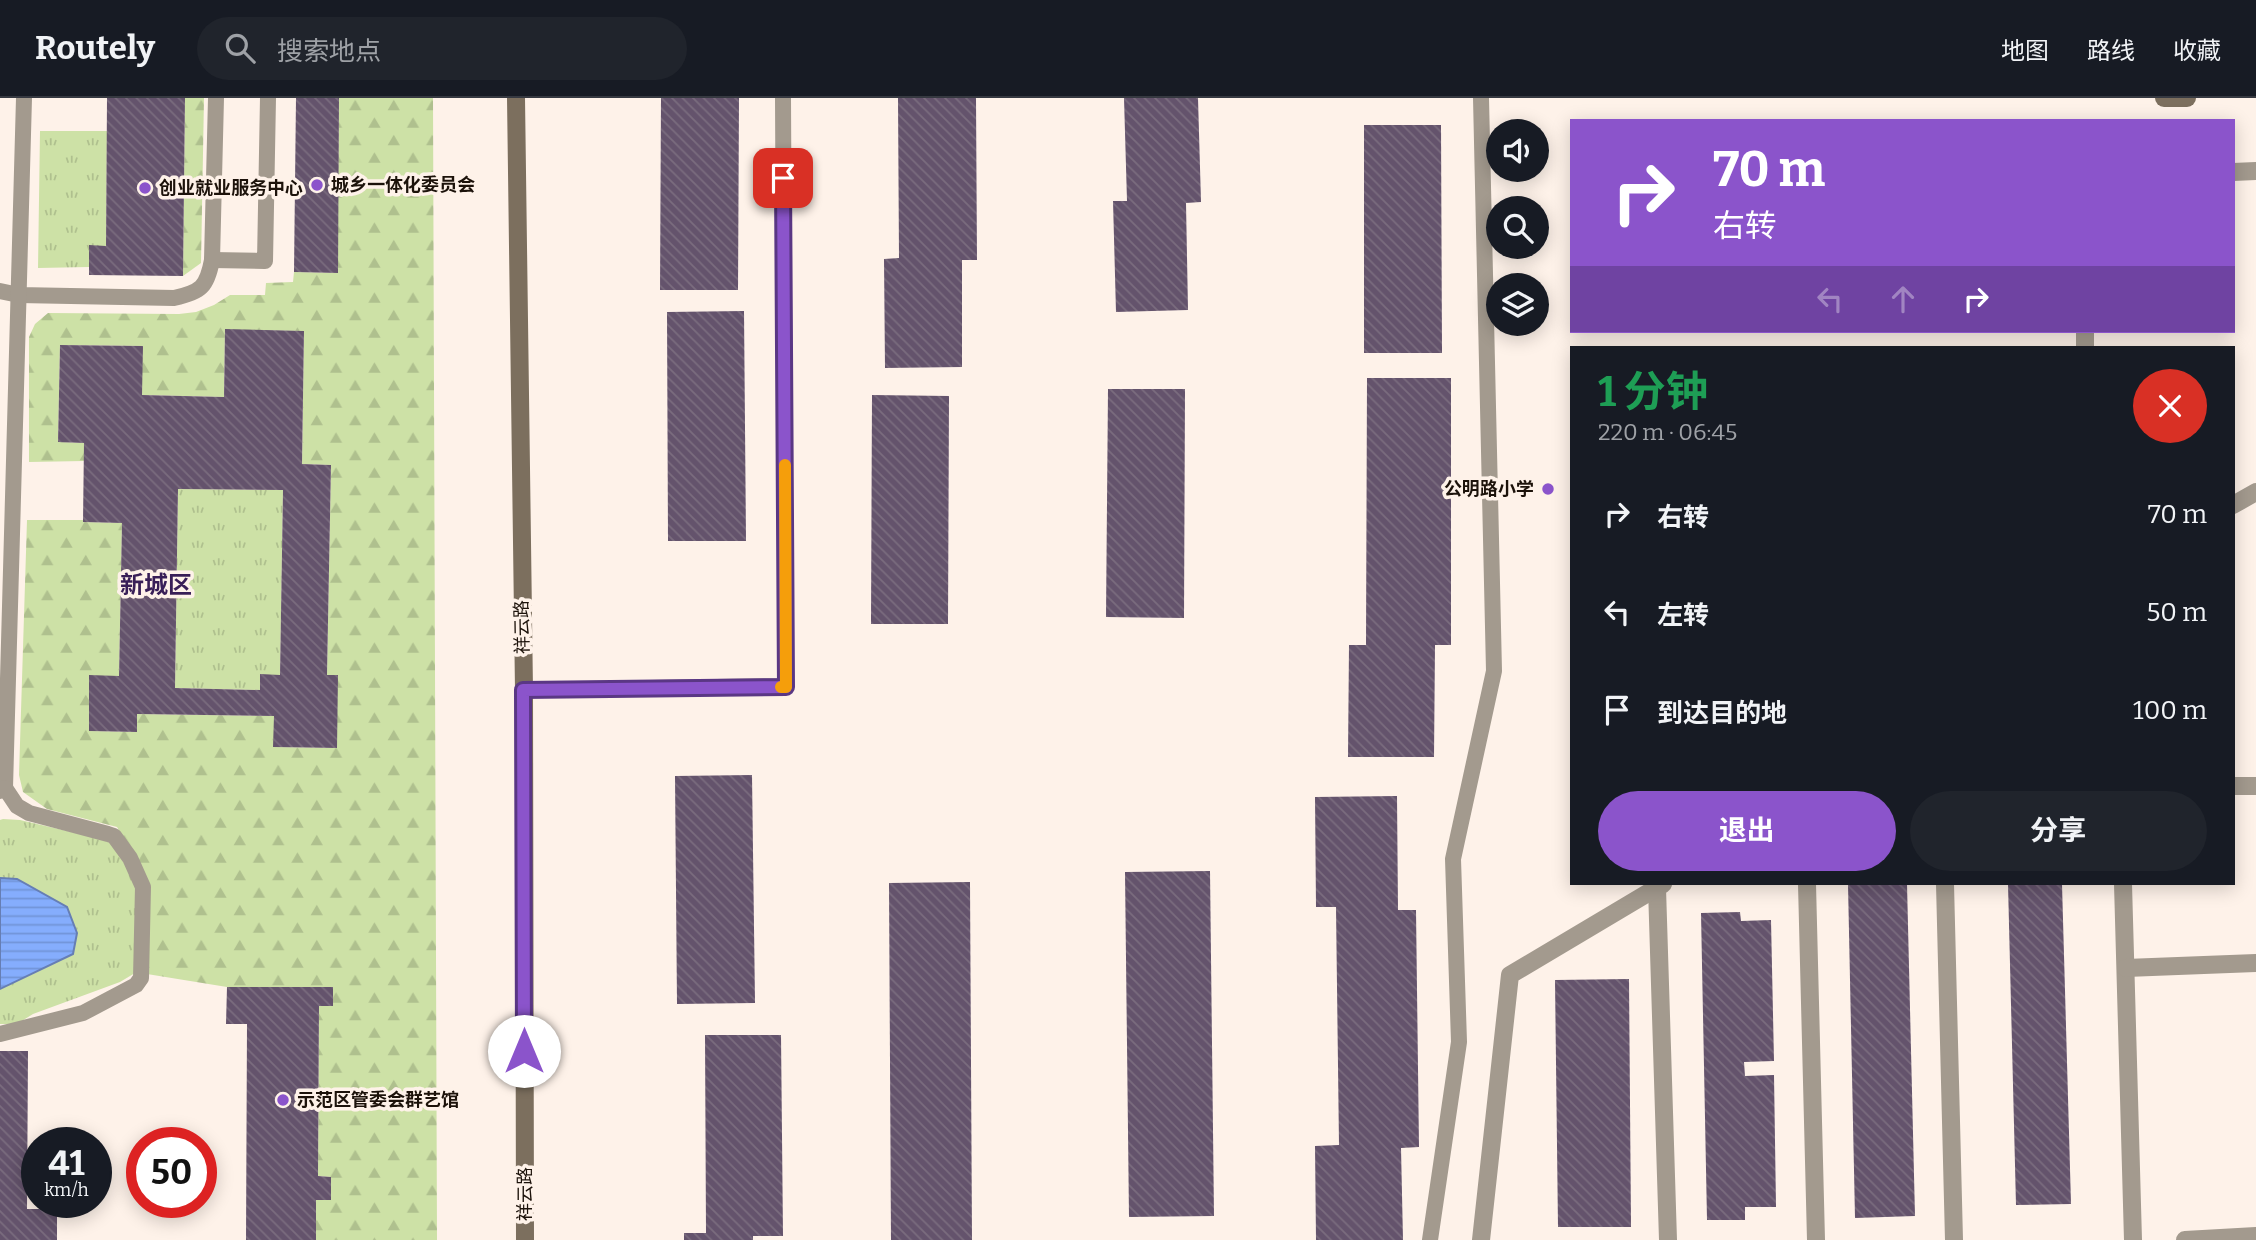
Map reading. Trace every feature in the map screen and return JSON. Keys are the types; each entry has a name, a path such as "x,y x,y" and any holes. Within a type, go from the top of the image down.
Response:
{"main road":[{"name":"祥云路","path":"516,98 523,690 525,1240"},
{"path":"2164,98 2187,98"}],"street":[{"path":"2235,172 2256,171"},
{"path":"2235,504 2256,492"},
{"path":"2235,786 2256,786"},
{"path":"1807,885 1816,1240"},
{"path":"1945,885 1954,1240"},
{"path":"2123,885 2133,1240"},
{"path":"1481,1240 1510,975 1660,886 1668,1240"},
{"path":"2126,968 2256,963"},
{"path":"2185,1240 2256,1236"}],"lane":[{"path":"0,1034 83,1013 136,985 141,978 143,887 130,858 114,836 29,813 17,806 3,790 7,478 19,295 24,98"},
{"path":"0,291 19,295 174,298 196,293 208,278 212,260 216,98"},
{"path":"212,260 265,261 268,98"},
{"path":"523,690 786,687 783,98"},
{"path":"1430,1240 1459,1042 1453,859 1494,671 1481,98"}],"green space":[{"path":"185,98 204,98 201,263 183,276"},
{"path":"339,98 433,98 437,1240 316,1240 316,1200 331,1199 331,1177 318,1176 319,1006 333,987 227,987 147,974 148,883 117,827 47,809 23,792 19,775 27,520 122,523 119,676 89,676 89,731 137,732 137,714 274,716 274,747 336,748 327,675 331,465 302,464 304,331 225,330 224,397 142,395 142,346 60,345 58,442 84,443 84,461 29,462 29,337 35,324 48,313 196,312 230,295 265,295 266,283 293,282 294,272 337,273"},
{"path":"40,131 107,131 106,246 89,246 89,267 38,268"},
{"path":"178,489 283,490 280,675 260,675 260,690 175,688"},
{"path":"0,820 20,820 110,841 137,883 135,973 120,982 33,1014 17,1024 0,1024"}],"water":[{"path":"0,878 17,879 67,907 77,933 73,954 0,989"}],"building":[{"name":"创业就业服务中心","path":"107,98 185,98 183,276 89,275 89,245 106,246"},
{"name":"城乡一体化委员会","path":"296,98 339,98 338,273 294,272"},
{"path":"661,98 739,98 738,290 660,290"},
{"path":"898,98 976,98 977,260 962,260 962,367 885,368 884,259 899,258"},
{"path":"1124,98 1198,98 1201,202 1186,203 1188,310 1116,312 1113,201 1127,201"},
{"path":"1364,125 1441,125 1442,353 1364,353"},
{"path":"744,311 746,541 668,541 667,312"},
{"path":"225,329 304,331 302,464 331,465 327,675 338,675 337,748 273,747 274,716 137,714 137,732 89,731 89,675 119,676 122,523 83,522 84,443 58,442 60,345 143,346 142,395 224,397","holes":["178,489 283,490 280,675 260,674 260,690 175,688"]},
{"path":"1367,378 1451,378 1451,645 1435,645 1434,757 1348,757 1349,645 1366,645"},
{"path":"1108,389 1185,389 1184,618 1106,617"},
{"path":"872,395 949,396 948,624 871,624"},
{"path":"752,775 755,1003 677,1004 675,776"},
{"path":"1397,796 1398,910 1416,910 1419,1147 1401,1148 1403,1240 1316,1240 1315,1146 1339,1145 1336,907 1316,907 1315,797"},
{"path":"1210,871 1214,1216 1129,1217 1125,872"},
{"path":"970,882 972,1240 891,1240 889,883"},
{"path":"1848,885 1907,885 1915,1216 1855,1218"},
{"path":"2008,885 2062,885 2071,1204 2016,1205"},
{"path":"1740,912 1741,921 1771,920 1774,1061 1744,1062 1745,1076 1774,1075 1776,1207 1745,1207 1745,1220 1707,1220 1701,913"},
{"path":"1629,979 1631,1227 1558,1227 1555,980"},
{"name":"示范区管委会群艺馆","path":"227,987 333,987 333,1006 319,1006 318,1176 331,1177 331,1200 316,1200 316,1240 246,1240 247,1024 226,1024"},
{"path":"705,1035 781,1035 783,1236 753,1236 753,1240 684,1240 684,1233 706,1233"},
{"path":"0,1051 28,1051 28,1127 21,1127 21,1218 57,1218 57,1240 0,1240"}],"slow traffic":[{"path":"781,687 786,687 785,465"}],"place":[{"name":"城乡一体化委员会","path":"317,185"},
{"name":"创业就业服务中心","path":"145,188"},
{"name":"公明路小学","path":"1548,489"},
{"name":"示范区管委会群艺馆","path":"283,1100"}],"district":[{"name":"新城区","path":"156,585"}],"route":[{"path":"524,1051 523,690 786,687 783,178"}]}
